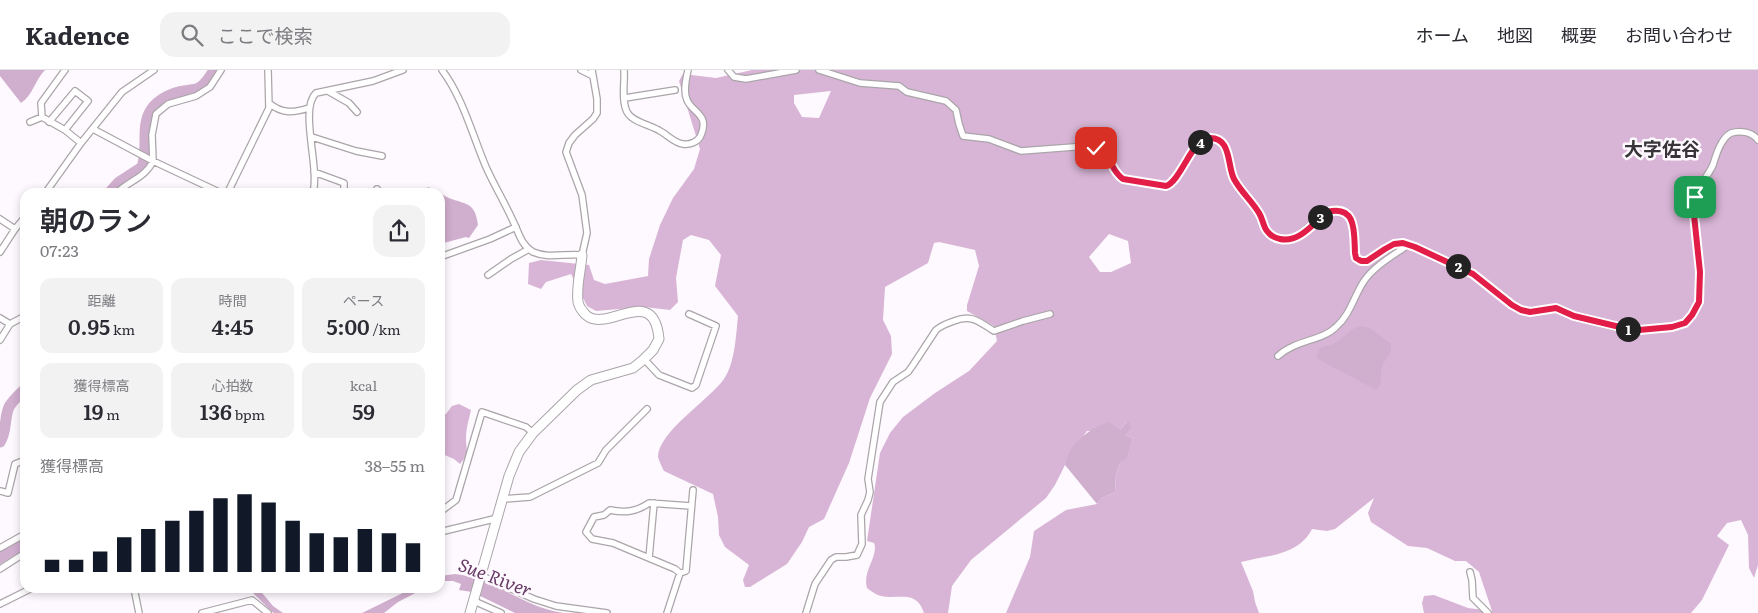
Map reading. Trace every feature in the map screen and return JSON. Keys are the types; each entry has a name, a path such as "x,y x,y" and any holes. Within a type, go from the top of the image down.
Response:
{"street":[{"path":"65,70 41,104 42,116 81,143"},
{"path":"49,188 81,143 122,92 154,70"},
{"path":"122,188 147,172 154,161 152,136 156,114 168,104 196,96 203,92 210,87 221,70"},
{"path":"230,188 269,108 268,70"},
{"path":"313,188 314,172 309,108 312,97 316,93 373,81 403,70"},
{"path":"442,70 457,94 486,168 521,239 529,249 547,256 582,255"},
{"path":"470,613 513,464 532,433 577,390 591,380 633,368 653,350 659,339 655,322 649,315 643,312 632,311 600,320 589,317 578,304 582,255 587,233 582,195 566,152 569,143 575,135 597,113 593,73 581,70"},
{"path":"624,70 624,98 626,111 630,117 682,144 695,142 700,137 703,126 701,117 688,103 686,98 688,70"},
{"path":"728,70 734,77 746,79 796,70"},
{"path":"819,70 860,83 899,86 907,92 946,101 956,110 963,136 989,139 1021,151 1087,146 1096,148 1109,157 1117,175 1123,179 1166,186 1171,184 1201,141 1207,138 1215,139 1222,143 1226,149 1234,179 1257,210 1265,228 1275,238 1288,240 1295,238 1327,212 1334,210 1348,214 1352,221 1356,258 1361,261 1367,261 1394,244 1403,243 1473,274 1521,310 1530,312 1556,308 1574,316 1639,330 1672,327 1685,323 1692,315 1699,302 1700,272 1694,215 1695,197 1727,135 1736,132 1747,132 1754,135 1758,140"},
{"path":"624,98 675,90"},
{"path":"49,122 75,91 88,101 64,130"},
{"path":"328,91 349,103 357,112"},
{"path":"269,103 282,112 290,113 309,108"},
{"path":"30,122 42,116"},
{"path":"93,129 211,188"},
{"path":"312,137 356,151 382,156"},
{"path":"314,172 344,183 344,188"},
{"path":"0,219 14,229"},
{"path":"0,252 20,222"},
{"path":"445,255 490,239 516,227"},
{"path":"1278,356 1284,350 1336,328 1367,277 1408,245"},
{"path":"488,275 529,249"},
{"path":"644,359 660,375 692,388 696,385 716,326 689,314"},
{"path":"806,613 815,584 831,560 836,557 857,555 862,544 861,515 868,500 868,479 880,402 893,382 908,372 936,330 941,326 968,317 994,331 1050,314"},
{"path":"0,318 10,324"},
{"path":"0,340 10,324 20,319"},
{"path":"503,499 530,497 598,463 606,450 647,409"},
{"path":"445,508 456,500 482,412 526,427 532,433"},
{"path":"0,491 8,493 15,464 20,462"},
{"path":"667,613 680,573 686,570 693,490"},
{"path":"680,573 675,569 613,543 592,539 586,532 594,517 604,515 606,511 610,510 624,512 640,509 649,503 692,506"},
{"path":"649,558 654,503"},
{"path":"445,531 498,518"},
{"path":"0,548 20,537"},
{"path":"0,569 20,556"},
{"path":"1470,572 1472,598 1488,613"},
{"path":"481,577 556,606 607,613"},
{"path":"0,604 22,593"},
{"path":"135,593 139,613"},
{"path":"475,599 501,613"},
{"path":"202,613 252,600 268,613"}],"shaded area":[{"path":"0,70 45,70 28,96 21,103 0,76"},
{"path":"752,70 1758,70 1758,565 1754,578 1749,568 1748,535 1741,520 1727,523 1717,536 1729,545 1702,600 1691,613 1424,613 1422,603 1424,596 1434,595 1468,608 1492,611 1479,572 1466,561 1455,561 1427,548 1408,546 1371,522 1368,513 1374,498 1335,529 1327,531 1312,529 1299,545 1291,549 1272,556 1241,562 1253,591 1259,613 1006,613 1030,557 1034,531 1066,510 1097,504 1102,498 1115,492 1116,474 1120,463 1127,457 1133,438 1125,435 1127,422 1120,430 1087,431 1067,458 1055,485 1046,498 971,560 952,586 948,613 924,613 921,606 912,598 877,595 867,588 866,582 875,548 874,543 867,541 880,453 890,433 903,417 969,371 997,341 994,326 967,311 967,305 979,266 975,250 939,242 934,243 928,263 885,287 883,320 891,336 892,354 870,398 849,463 824,519 809,527 802,542 787,564 750,587 745,587 743,580 749,565 725,547 719,535 718,517 713,494 664,471 658,457 660,447 666,437 717,387 724,379 731,365 738,316 715,286 721,255 709,240 691,235 683,240 676,278 678,302 670,310 644,307 596,311 587,306 571,274 546,282 541,289 528,284 529,263 541,260 589,265 594,280 605,284 648,276 649,259 660,225 673,198 694,169 700,149 679,81 683,74 716,78","holes":["831,91 819,118 802,117 794,103 794,95","1109,234 1128,241 1131,263 1111,272 1100,272 1089,257"]},
{"path":"445,196 469,206 475,212 478,225 469,238 466,237 445,243"},
{"path":"1360,326 1370,328 1391,344 1390,353 1382,367 1381,382 1376,390 1316,358 1320,348 1336,343 1351,330"},
{"path":"459,404 471,410 466,438 466,454 460,464 445,455 445,414 452,406"},
{"path":"1109,422 1120,430 1127,422 1130,423 1131,428 1125,435 1133,438 1127,458 1120,463 1116,474 1115,492 1102,498 1097,504 1065,465 1071,450 1081,437"},
{"path":"20,536 20,552 0,564 0,548"},
{"path":"455,574 483,581 536,605 564,613 515,613 472,592 459,590 461,584 445,581 445,575"},
{"path":"253,593 262,593 273,606 283,613 271,611"},
{"path":"403,593 415,593 398,602 384,613 362,613"}],"waterway":[{"path":"114,188 119,182 142,167 145,152 146,123 154,106 170,95 199,88 206,82 214,70"},
{"path":"0,442 4,434 9,407 20,394"}],"district":[{"name":"大字佐谷","path":"1662,149"}],"route":[{"path":"1096,148 1109,157 1117,175 1123,179 1166,186 1171,184 1176,178 1184,162 1201,141 1207,138 1215,139 1222,143 1229,155 1231,172 1234,179 1261,216 1268,233 1275,238 1288,240 1295,238 1327,212 1334,210 1342,211 1348,214 1352,221 1356,258 1361,261 1373,258 1394,244 1403,243 1473,274 1521,310 1530,312 1556,308 1574,316 1639,330 1672,327 1685,323 1699,302 1700,272 1694,215 1695,197"}],"water label":[{"name":"Sue River","path":"495,578"}]}
